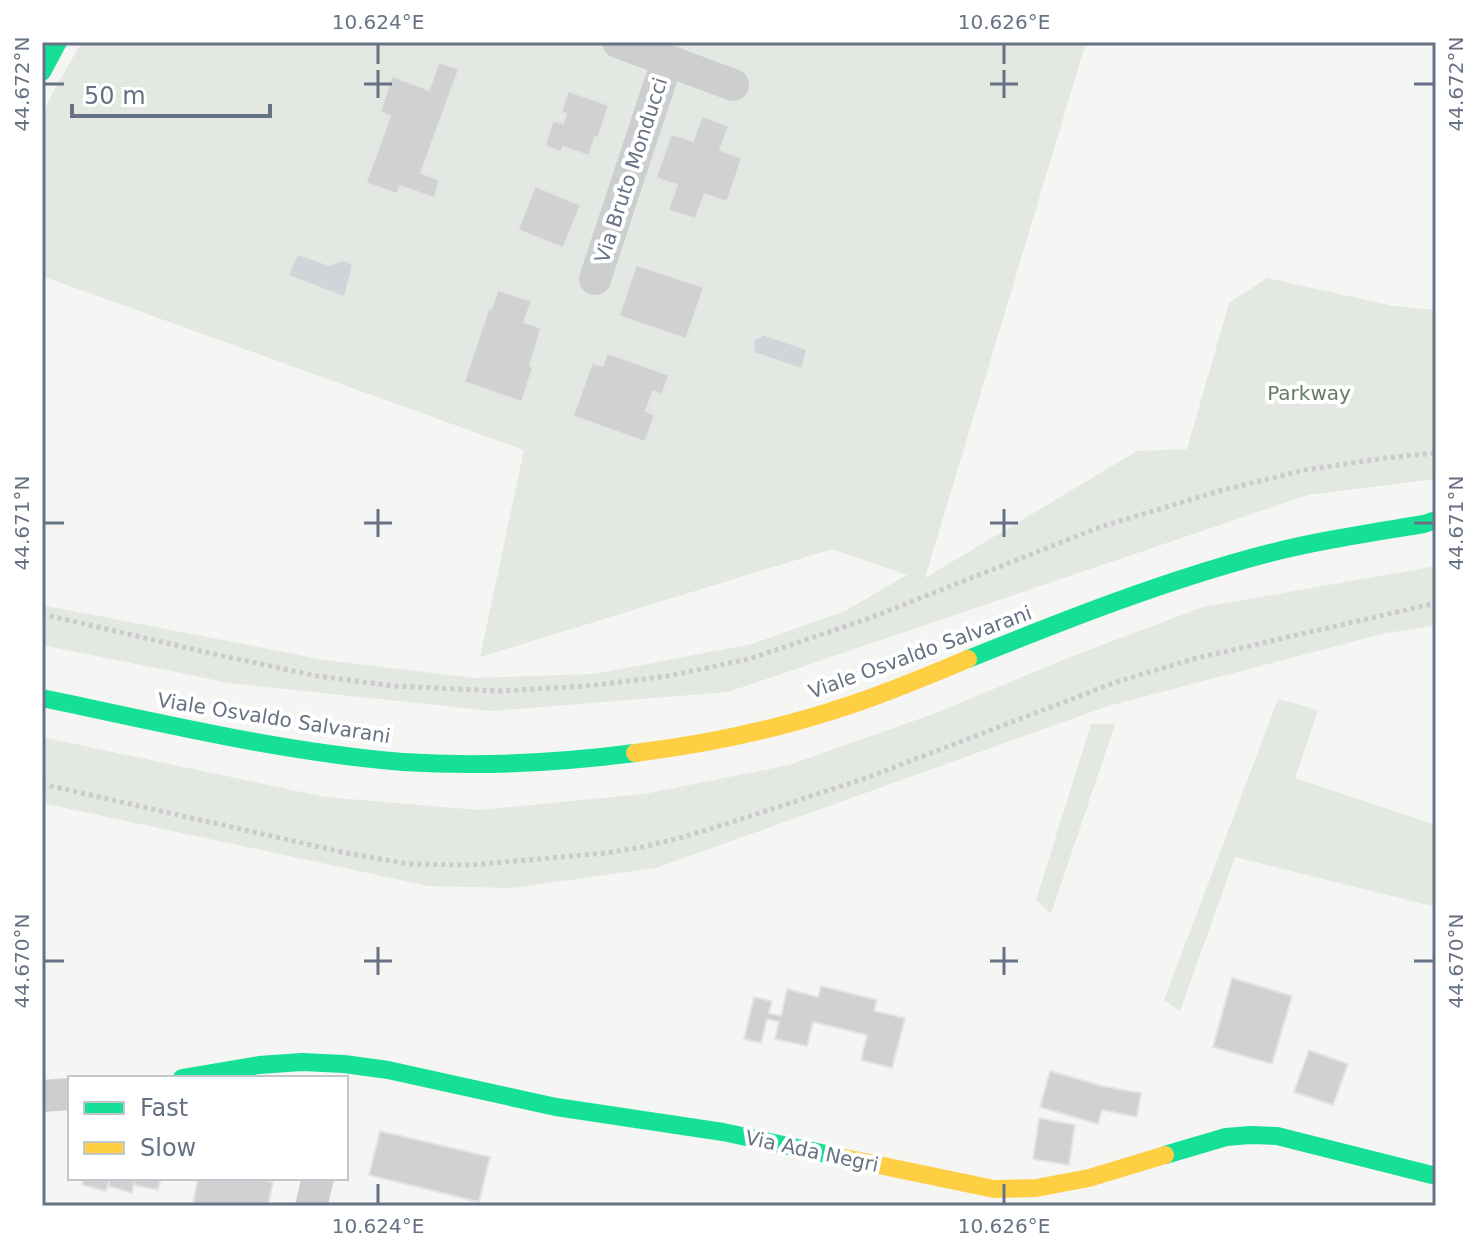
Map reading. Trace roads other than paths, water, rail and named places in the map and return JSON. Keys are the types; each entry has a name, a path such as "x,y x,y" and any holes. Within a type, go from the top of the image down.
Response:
{"main road":[{"path":"42,72 58,42"},
{"name":"Viale Osvaldo Salvarani","path":"42,698 209,733 366,758 504,763 557,762 630,754 738,735 851,704 1106,605 1219,567 1322,542 1432,523"},
{"name":"Via Ada Negri","path":"194,1076 259,1065 302,1062 342,1071 388,1070 556,1107 723,1132 994,1189 1036,1188 1089,1178 1226,1137 1250,1135 1277,1136 1436,1176"}],"street":[{"name":"Via Bruto Monducci","path":"618,42 733,85"},
{"name":"Via Bruto Monducci","path":"595,279 667,61"},
{"path":"42,1096 68,1094"},
{"path":"311,1206 318,1180"}],"park label":[{"name":"Parkway","path":"1309,393"}]}
